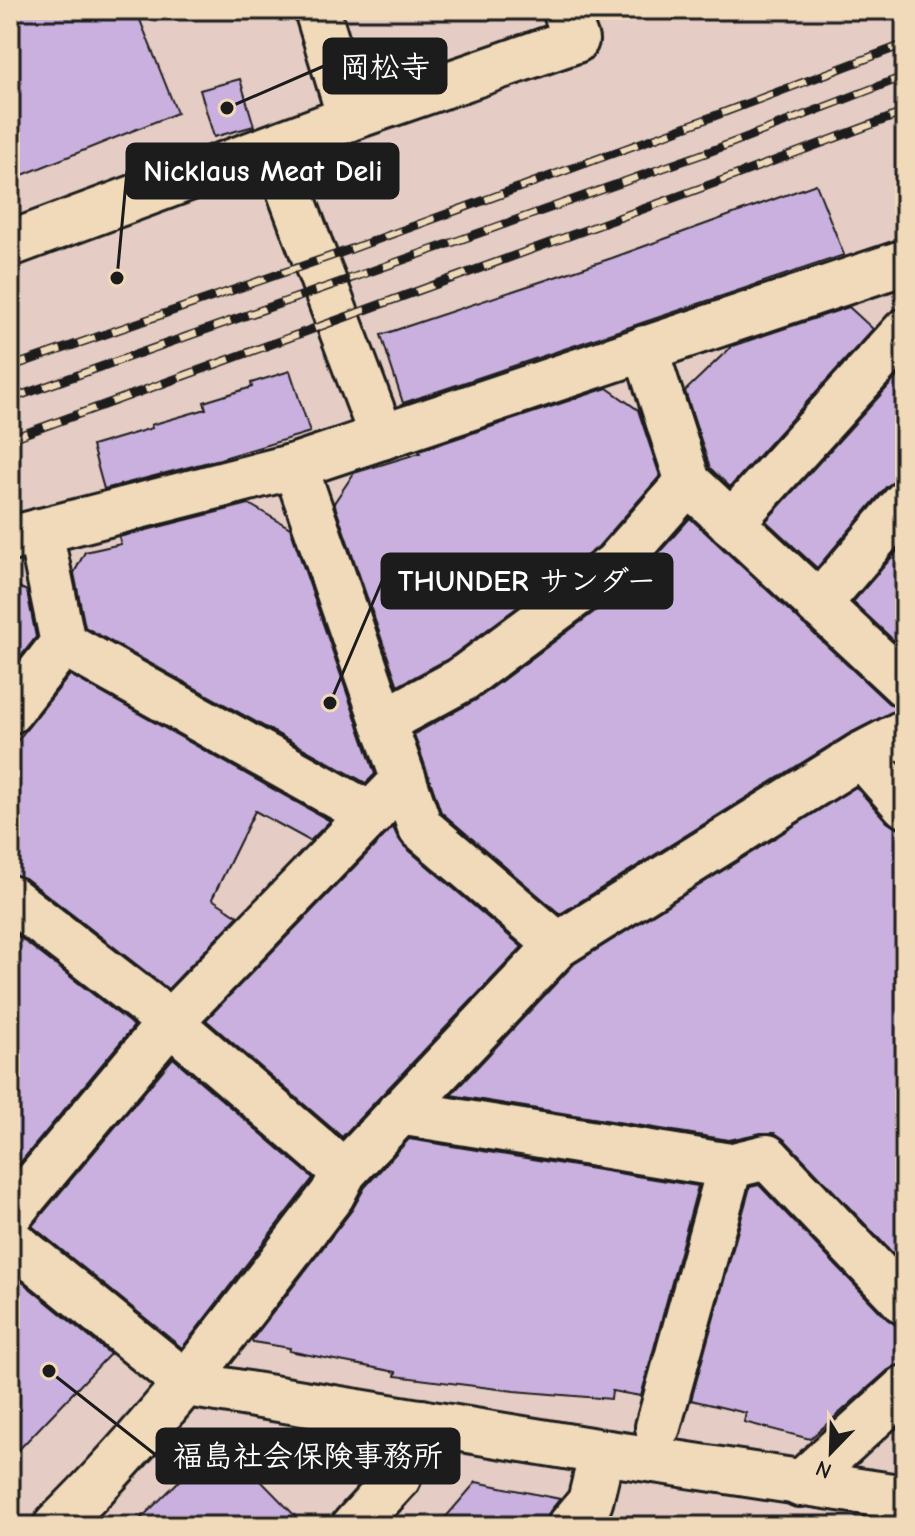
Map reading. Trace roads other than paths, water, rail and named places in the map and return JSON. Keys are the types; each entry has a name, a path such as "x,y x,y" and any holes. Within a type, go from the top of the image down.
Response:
{"street":[{"path":"317,10 350,118"},
{"path":"10,244 350,118 576,40 565,10"},
{"path":"273,147 382,437"},
{"path":"371,815 63,643 25,535 295,466 905,262"},
{"path":"731,523 905,331"},
{"path":"645,348 688,482 905,685"},
{"path":"295,466 420,827 558,945"},
{"path":"383,722 461,680 615,565 688,482"},
{"path":"818,605 905,503"},
{"path":"10,711 63,643"},
{"path":"56,1526 94,1489 187,1384 332,1195 344,1172 558,945 861,755 905,732"},
{"path":"861,755 905,805"},
{"path":"10,1214 170,1022 404,780"},
{"path":"10,898 170,1022 344,1172"},
{"path":"399,1112 730,1166 767,1157 905,1302"},
{"path":"658,1427 730,1166"},
{"path":"10,1240 187,1384 800,1484 905,1498"},
{"path":"800,1484 905,1388"},
{"path":"354,1526 398,1478 422,1422"},
{"path":"570,1526 590,1502 602,1452"}],"railway":[{"path":"10,367 343,252 905,44"},
{"path":"10,399 711,151 905,76"},
{"path":"10,439 905,112"}],"place":[{"name":"岡松寺","path":"227,108"},
{"name":"Nicklaus Meat Deli","path":"117,278"},
{"name":"THUNDER サンダー","path":"330,703"},
{"name":"福島社会保険事務所","path":"49,1371"}]}
